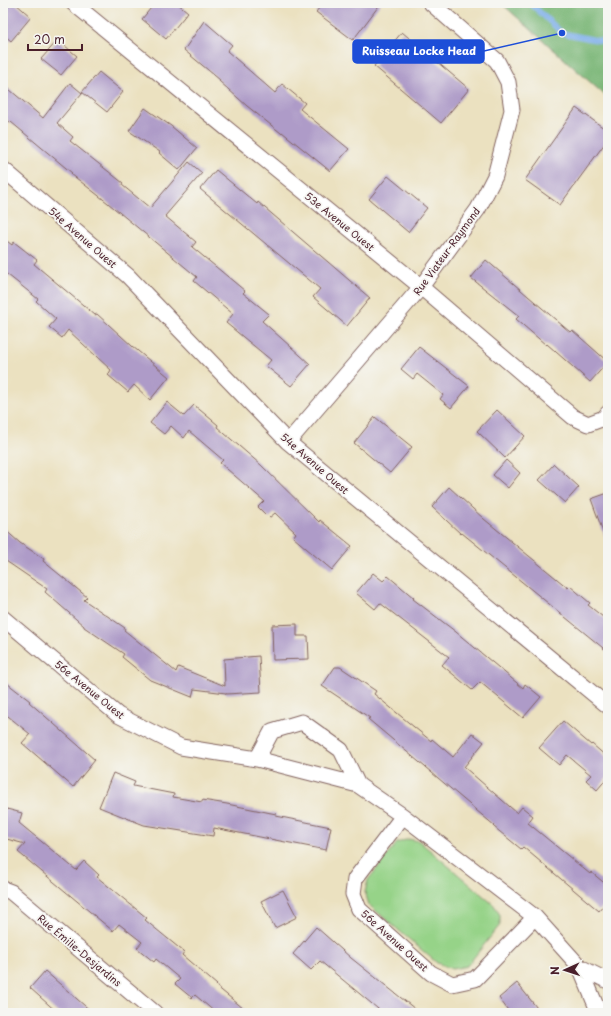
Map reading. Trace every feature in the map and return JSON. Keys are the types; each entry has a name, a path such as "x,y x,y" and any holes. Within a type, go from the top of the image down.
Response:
{"street":[{"name":"53e Avenue Ouest","path":"73,3 421,287 573,417 588,424 604,418 608,413"},
{"name":"Rue Viateur-Raymond","path":"288,442 421,287 478,209 495,176 512,110 508,82 497,61 431,3"},
{"name":"54e Avenue Ouest","path":"3,169 128,276 288,442 608,706"},
{"name":"56e Avenue Ouest","path":"3,618 118,715 181,747 257,759 358,785 403,816 535,917 580,967 599,1013"},
{"name":"56e Avenue Ouest","path":"257,759 272,731 302,722 341,750 358,785"},
{"name":"56e Avenue Ouest","path":"403,816 355,879 353,894 359,909 431,972 452,984 475,979 535,917"},
{"name":"Rue Émilie-Desjardins","path":"3,889 11,892 155,1013"},
{"name":"56e Avenue Ouest","path":"580,967 608,981"}],"green space":[{"path":"501,3 608,3 608,98"},
{"path":"408,839 419,841 494,905 500,915 500,925 467,966 452,969 437,963 369,905 365,892 368,880 397,843"}],"building":[{"path":"11,3 15,3 31,17 11,41 3,34 3,13"},
{"path":"155,3 177,3 188,12 166,39 142,19"},
{"path":"323,3 381,3 353,40 316,12"},
{"path":"204,21 232,45 227,51 275,93 282,84 305,103 300,109 349,149 330,171 247,106 219,81 220,80 184,50"},
{"path":"402,32 469,89 441,123 374,66"},
{"path":"58,40 77,56 61,75 41,59"},
{"path":"99,72 123,92 107,112 82,92"},
{"path":"70,83 82,93 57,123 73,137 70,141 123,183 122,185 150,208 189,162 202,173 165,216 196,242 192,247 245,291 243,293 269,314 262,321 310,364 291,386 266,366 271,360 226,323 233,314 194,281 197,277 71,174 72,173 3,116 3,84 43,118"},
{"path":"145,108 171,126 197,148 179,170 159,153 160,152 129,131"},
{"path":"576,108 608,131 608,139 560,205 525,180"},
{"path":"216,170 257,204 258,202 370,298 347,326 313,297 320,289 200,189"},
{"path":"388,176 427,208 408,232 369,199"},
{"path":"3,238 12,245 14,242 37,260 34,264 95,315 97,314 169,377 150,400 134,385 128,392 108,375 111,370 68,330 62,338 49,327 56,319 36,301 38,299 3,271"},
{"path":"486,260 570,332 572,330 608,362 590,382 516,319 519,316 471,278"},
{"path":"419,347 469,386 451,408 440,399 443,395 417,374 413,379 401,369"},
{"path":"167,402 184,416 194,405 261,465 319,522 320,520 352,546 332,570 293,537 296,533 275,513 269,518 258,507 264,501 220,463 223,460 189,431 184,438 171,426 164,434 150,423"},
{"path":"497,410 525,436 505,458 477,431"},
{"path":"375,417 412,447 390,473 354,443"},
{"path":"506,460 520,473 508,488 493,475"},
{"path":"554,464 579,487 565,503 539,480"},
{"path":"449,487 484,519 568,588 570,586 590,603 588,605 608,621 608,652 462,533 461,534 432,507"},
{"path":"608,493 608,540 606,540 591,499"},
{"path":"3,528 20,543 44,559 43,561 87,597 84,600 125,628 124,630 176,672 178,667 225,686 224,659 259,656 261,692 226,694 194,689 192,697 150,680 122,657 124,654 84,627 45,592 47,589 3,559"},
{"path":"373,573 383,581 388,576 414,598 413,599 456,632 523,688 525,684 541,697 523,718 480,682 472,690 442,665 449,657 380,603 375,609 356,593"},
{"path":"297,624 297,636 308,636 309,659 273,660 272,625"},
{"path":"335,667 340,667 376,691 374,694 431,741 432,739 453,757 472,733 484,742 464,767 517,813 522,807 533,816 528,823 590,874 591,872 608,886 608,900 599,911 523,847 521,849 494,827 495,826 368,719 370,718 322,686"},
{"path":"3,680 30,701 29,702 95,760 73,787 22,743 30,734 3,712"},
{"path":"563,721 608,758 608,777 597,790 586,780 591,775 567,755 559,765 539,748"},
{"path":"113,773 135,782 133,786 174,794 173,797 202,802 202,800 227,804 331,827 326,850 214,828 213,836 144,825 99,807"},
{"path":"3,808 22,813 19,823 76,870 84,861 99,875 97,877 147,918 145,920 184,952 182,955 249,1013 216,1013 195,995 192,998 175,984 180,979 156,959 154,962 137,948 142,942 119,924 113,931 18,852 25,844 3,838"},
{"path":"283,890 297,917 275,928 261,901"},
{"path":"316,927 351,958 420,1013 383,1013 320,961 311,970 293,954"},
{"path":"45,971 93,1013 58,1013 30,988"},
{"path":"517,983 541,1013 510,1013 499,998"}],"waterway":[{"path":"530,3 562,33 601,41 608,36"}],"place":[{"name":"Ruisseau Locke Head","path":"562,33"}]}
